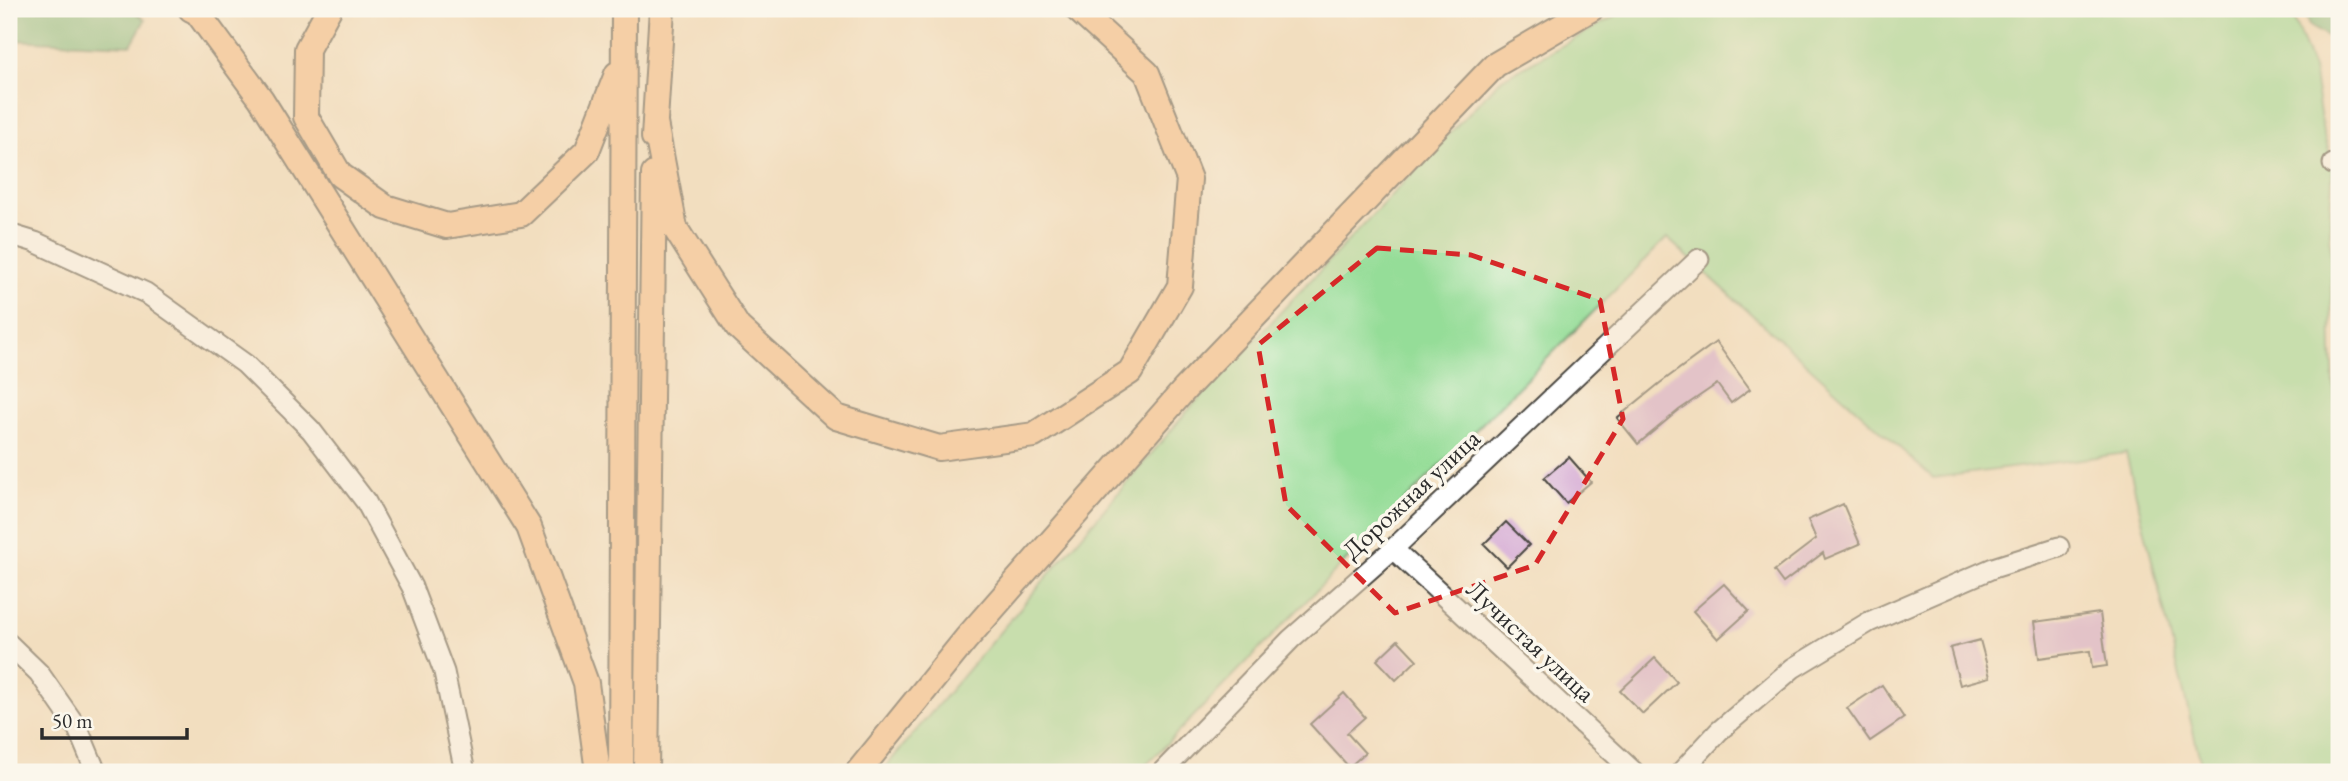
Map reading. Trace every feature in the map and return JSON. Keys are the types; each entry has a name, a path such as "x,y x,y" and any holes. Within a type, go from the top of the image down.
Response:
{"main road":[{"path":"191,9 197,12 261,99 529,527 586,683 598,772"},
{"path":"329,9 307,49 306,117 340,175 385,208 447,226 521,214 587,151 623,60"},
{"path":"654,123 675,228 738,327 836,417 939,448 1034,435 1130,372 1180,286 1189,179 1147,73 1077,9"},
{"path":"858,772 965,639 1185,389 1495,65 1591,9"},
{"path":"621,772 624,12"},
{"path":"646,772 654,123 662,13"}],"street":[{"path":"9,234 35,242 146,293 245,364 311,430 366,502 412,587 444,672 465,772"},
{"name":"Дорожная улица","path":"1162,772 1292,639 1393,549 1699,258"},
{"path":"1681,772 1719,731 1793,668 1858,628 1993,568 2059,547"},
{"name":"Лучистая улица","path":"1393,549 1634,772"},
{"path":"9,644 39,673 78,729 96,772"}],"highlighted area":[{"path":"1377,248 1471,255 1600,300 1623,419 1535,565 1395,613 1286,505 1258,345"}],"green space":[{"path":"9,9 132,9 145,20 131,45 9,40"},
{"path":"1628,9 2299,9 2292,14 2313,69 2323,133 2333,164 2330,215 2332,350 2339,432 2339,772 2203,772 2126,453 1933,478 1667,238 1139,772 881,772 1191,407 1500,80"},
{"path":"2303,9 2339,9 2339,39 2329,38 2309,26"}],"building":[{"path":"1716,342 1750,389 1731,403 1717,384 1679,410 1638,444 1617,418"},
{"path":"1569,457 1591,482 1566,503 1544,478"},
{"path":"1843,504 1860,544 1825,559 1823,553 1783,583 1774,571 1816,539 1808,520"},
{"path":"1506,522 1529,545 1507,567 1484,544"},
{"path":"1724,584 1749,611 1718,639 1693,611"},
{"path":"2100,613 2107,666 2092,668 2090,651 2039,658 2034,622"},
{"path":"1398,640 1417,660 1396,680 1377,660"},
{"path":"1980,640 1990,677 1960,685 1950,648"},
{"path":"1655,658 1677,682 1643,714 1620,691"},
{"path":"1882,685 1904,718 1870,741 1847,708"},
{"path":"1344,693 1365,717 1347,733 1365,753 1349,767 1310,724"}]}
